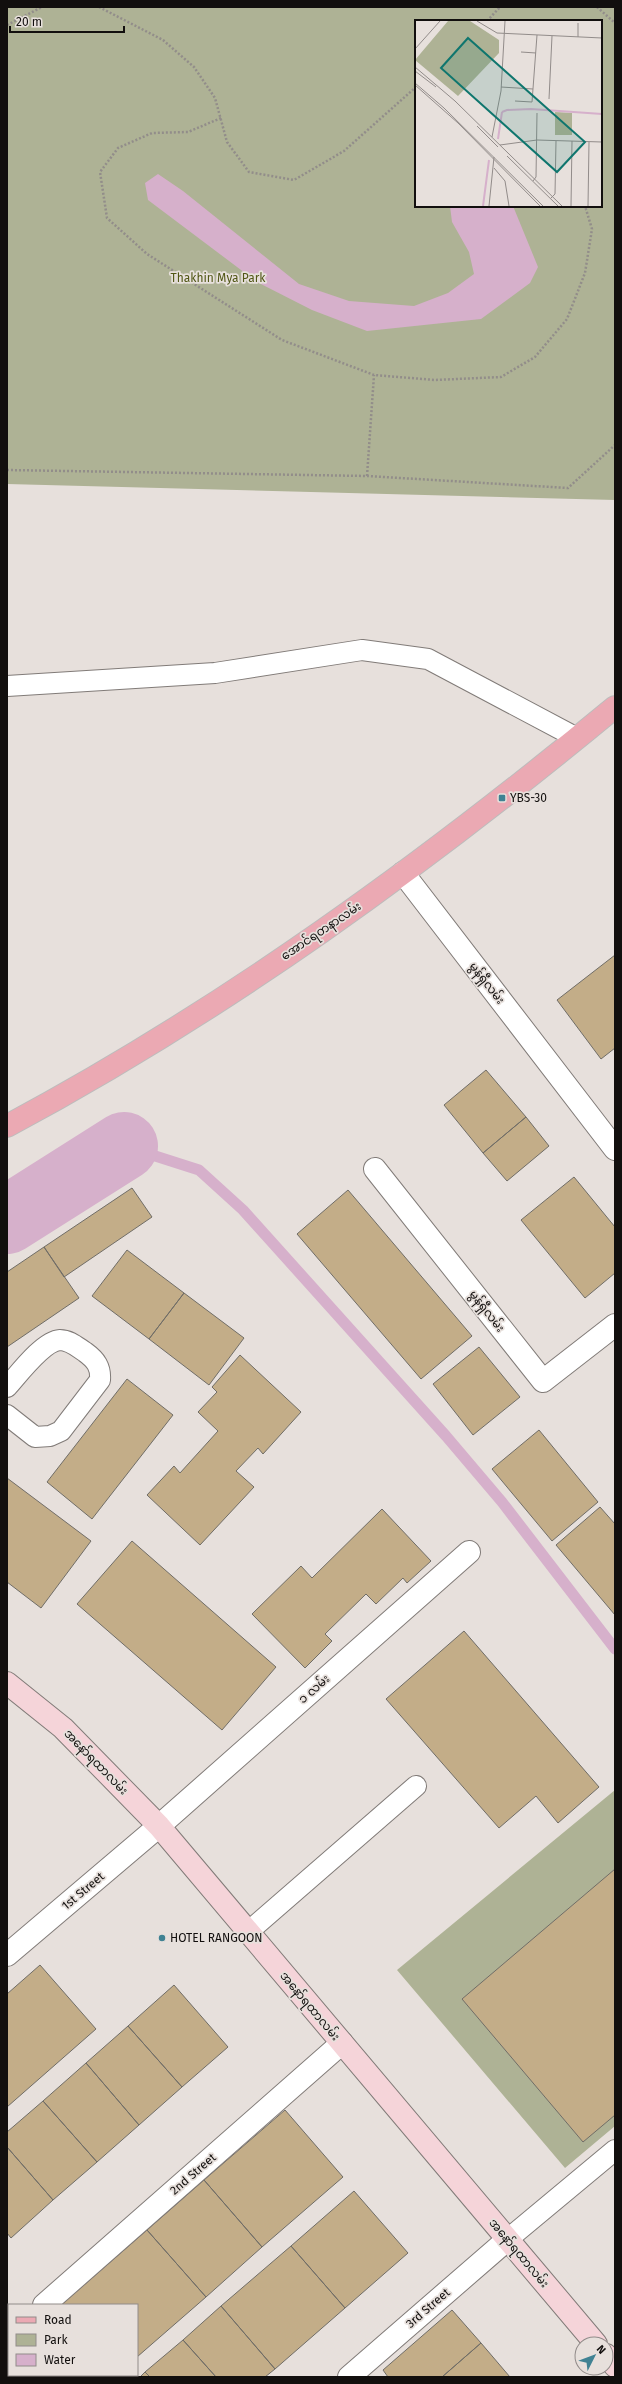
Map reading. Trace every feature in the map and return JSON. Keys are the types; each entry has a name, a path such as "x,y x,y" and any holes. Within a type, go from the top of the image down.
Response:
{"main road":[{"name":"အောင်ရတနာလမ်း","path":"7,1126 187,1021 349,914 615,707"},
{"name":"အနော်ရထာလမ်း","path":"7,1684 63,1728 159,1826 589,2336"}],"street":[{"name":"မွန်ရှီလမ်း","path":"403,873 615,1149"},
{"name":"မွန်ရှီလမ်း","path":"375,1169 543,1381 615,1325"},
{"name":"၁ လမ်း","path":"159,1826 469,1552"},
{"name":"1st Street","path":"7,1955 159,1826"},
{"name":"2nd Street","path":"45,2304 342,2043"},
{"name":"3rd Street","path":"349,2377 508,2239"}],"lane":[{"path":"7,686 215,673 362,650 428,659 577,738"},
{"path":"7,1387 46,1346 59,1340 70,1342 94,1359 101,1371 100,1380 61,1431 50,1436 35,1437 7,1415"},
{"path":"248,1932 416,1786"},
{"path":"508,2239 615,2150"}],"path":[{"path":"7,25 42,7"},
{"path":"99,7 163,40 194,67 215,98 227,142 249,172 294,180 344,151 415,88"},
{"path":"487,20 500,7"},
{"path":"597,7 614,20 615,23"},
{"path":"221,118 188,132 152,133 118,148 100,172 107,218 147,254 282,340 374,375 435,380 501,377 535,357 567,319 585,273 592,229 585,207"},
{"path":"367,476 374,375"},
{"path":"7,470 367,476 568,488 615,445"}],"green space":[{"name":"Thakhin Mya Park","path":"7,7 615,7 615,500 7,484"},
{"path":"615,1790 615,2126 565,2168 397,1970"}],"water":[{"path":"158,174 183,191 299,284 349,301 414,306 448,293 474,274 469,252 452,222 450,207 513,207 538,267 530,283 481,319 367,331 312,310 257,282 148,200 145,183"}],"building":[{"path":"615,955 615,1048 601,1059 557,1000"},
{"path":"486,1070 526,1117 483,1153 444,1105"},
{"path":"526,1117 549,1146 507,1181 483,1153"},
{"path":"574,1177 615,1227 615,1273 585,1298 521,1220"},
{"path":"132,1188 152,1217 64,1277 44,1247"},
{"path":"348,1190 472,1336 421,1379 297,1234"},
{"path":"44,1247 79,1298 7,1347 7,1272"},
{"path":"127,1250 184,1293 149,1339 92,1296"},
{"path":"184,1293 244,1338 209,1385 149,1339"},
{"path":"479,1347 520,1397 473,1435 433,1384"},
{"path":"240,1355 301,1412 263,1454 258,1448 236,1471 254,1487 200,1545 147,1495 174,1466 180,1473 218,1431 198,1412 217,1392 212,1387"},
{"path":"127,1379 173,1415 92,1519 47,1482"},
{"path":"539,1430 598,1502 552,1541 492,1469"},
{"path":"7,1478 91,1541 41,1608 7,1582"},
{"path":"600,1507 615,1524 615,1615 556,1545"},
{"path":"382,1509 431,1561 407,1583 403,1578 376,1604 366,1594 325,1634 332,1641 305,1668 252,1614 301,1566 312,1578"},
{"path":"132,1541 276,1667 222,1730 77,1604"},
{"path":"464,1631 599,1787 558,1823 536,1796 499,1828 386,1699"},
{"path":"615,1869 615,2115 583,2142 462,1999"},
{"path":"40,1965 96,2029 7,2107 7,1994"},
{"path":"174,1985 228,2047 182,2087 128,2026"},
{"path":"128,2026 182,2087 139,2125 86,2063"},
{"path":"86,2063 139,2125 97,2162 43,2101"},
{"path":"43,2101 97,2162 53,2200 7,2147 7,2132"},
{"path":"285,2110 343,2177 262,2247 204,2180"},
{"path":"7,2147 53,2200 11,2238 7,2233"},
{"path":"204,2180 262,2247 206,2297 147,2230"},
{"path":"354,2191 408,2253 345,2308 291,2246"},
{"path":"147,2230 206,2297 138,2356 138,2304 62,2304"},
{"path":"291,2246 345,2308 275,2369 221,2306"},
{"path":"221,2306 275,2369 265,2377 216,2377 183,2340"},
{"path":"452,2310 481,2343 442,2377 388,2377 383,2370"},
{"path":"183,2340 216,2377 150,2377 145,2372"},
{"path":"481,2343 510,2377 442,2377"},
{"path":"8,2351 8,2376 115,2376 7,2377"},
{"path":"145,2372 150,2377 140,2377"}],"waterway":[{"path":"124,1146 199,1170 243,1210 446,1436 502,1502 615,1649"},
{"path":"7,1220 124,1146"}],"place":[{"name":"YBS-30","path":"502,798"},
{"name":"HOTEL RANGOON","path":"162,1938"}]}
